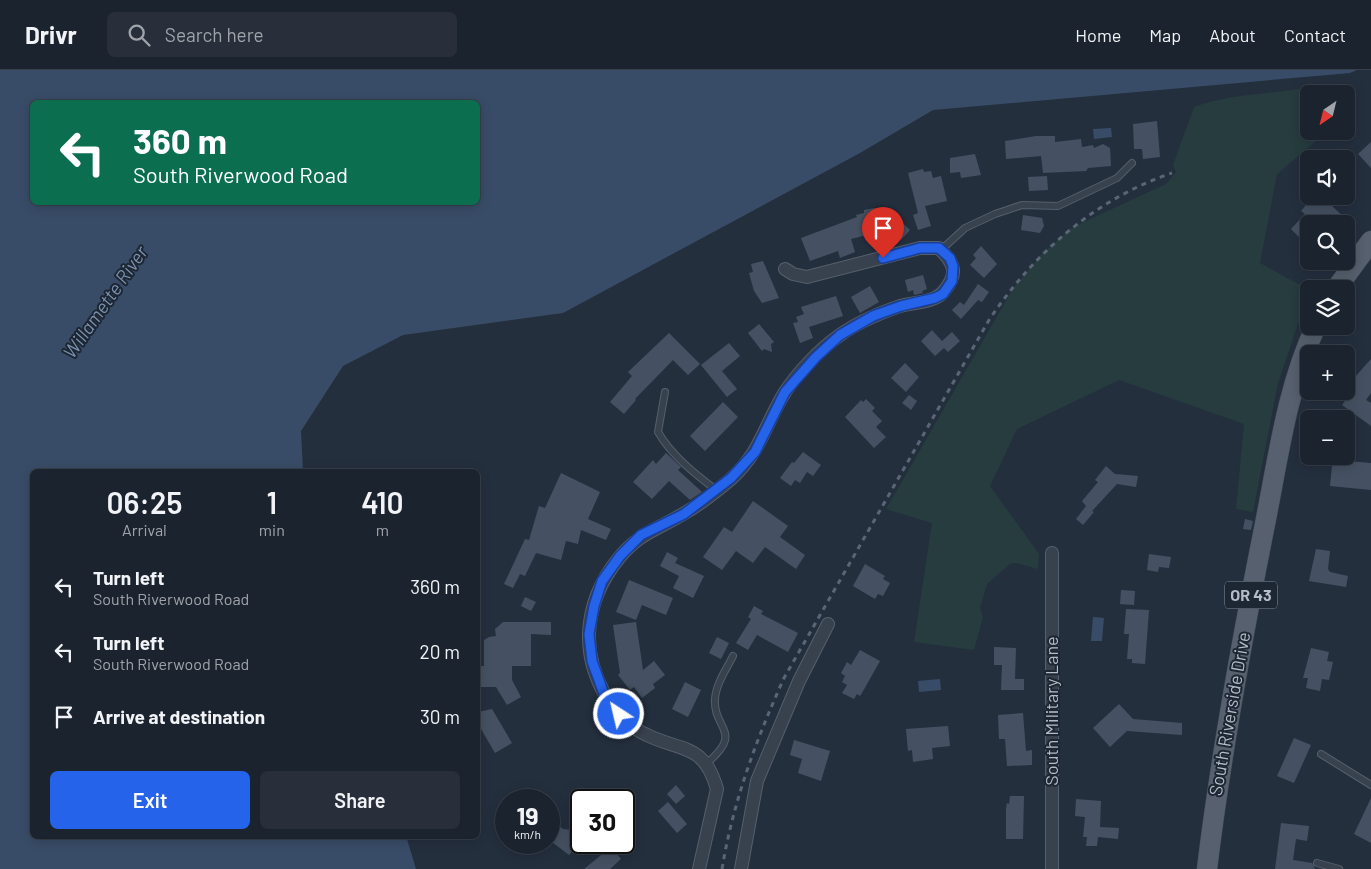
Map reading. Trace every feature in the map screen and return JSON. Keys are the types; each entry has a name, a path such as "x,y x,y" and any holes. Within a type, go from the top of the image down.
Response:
{"main road":[{"path":"1343,280 1371,241"},
{"name":"South Riverside Drive","path":"1206,869 1228,713 1273,486 1297,378 1313,335"}],"street":[{"path":"699,869 717,789 706,764 694,752 648,736 629,724 604,694 592,661 589,634 594,606 602,581 620,556 641,535 684,514 731,478 755,452 785,392 816,357 840,335 873,316 943,294 952,281 953,266 950,258 939,248 920,248 807,277 793,274 785,269"},
{"name":"South Military Lane","path":"1052,553 1052,869"},
{"path":"740,869 753,797 760,774 799,681 828,624"}],"lane":[{"path":"941,250 965,228 995,214 1022,205 1058,206 1116,178 1132,163"},
{"path":"665,392 658,432 665,444 692,472 716,490"},
{"path":"706,764 719,752 725,740 725,732 715,700 718,686 733,656"},
{"path":"1321,754 1371,785"},
{"path":"1316,863 1339,869"}],"green space":[{"path":"1300,89 1300,140 1317,140 1305,150 1300,150 1300,155 1277,174 1260,263 1300,285 1300,320 1278,383 1253,512 1236,509 1244,424 1119,380 1017,429 990,486 1039,554 1038,569 1016,563 1010,564 987,584 980,608 983,617 974,650 914,642 932,523 886,509 1014,287 1041,255 1071,228 1166,184 1176,172 1173,165 1194,107 1222,99"}],"water":[{"name":"Willamette River","path":"0,70 1357,70 1350,73 933,110 860,153 563,313 403,335 343,366 301,431 303,469 30,469 30,839 407,839 416,869 0,869"},
{"path":"1111,128 1112,137 1094,139 1093,129"},
{"path":"1093,617 1104,618 1102,641 1091,641"},
{"path":"940,679 941,690 919,692 918,681"}],"building":[{"path":"1157,121 1160,157 1143,159 1142,149 1134,149 1133,124"},
{"path":"1036,136 1055,136 1055,142 1081,139 1082,147 1093,145 1094,148 1103,144 1110,148 1111,166 1088,168 1086,171 1043,173 1041,156 1006,159 1005,141"},
{"path":"1371,142 1371,168 1358,154"},
{"path":"975,154 981,175 961,178 960,172 950,173 950,158"},
{"path":"923,169 924,172 931,171 933,178 941,176 947,201 925,206 931,226 918,230 913,215 918,213 908,173"},
{"path":"1047,176 1048,190 1029,191 1028,177"},
{"path":"1306,205 1331,205 1342,215 1304,215 1301,211"},
{"path":"874,208 875,211 883,209 883,211 890,211 910,230 901,240 890,229 851,239 855,252 840,258 838,251 810,261 801,238 857,217 856,215 864,213 864,210"},
{"path":"1023,215 1042,218 1044,226 1040,233 1021,230"},
{"path":"1300,219 1300,238 1291,229"},
{"path":"981,246 997,264 984,278 970,265 976,258 973,255"},
{"path":"763,261 779,298 762,303 754,291 749,273 753,272 751,264"},
{"path":"923,275 927,289 922,291 923,293 914,295 913,290 908,292 905,280"},
{"path":"978,284 989,292 982,302 978,300 961,319 952,310 960,302 964,305"},
{"path":"870,286 879,302 860,313 851,297"},
{"path":"836,296 843,316 809,327 813,338 800,343 793,323 798,322 796,317 804,314 801,307"},
{"path":"759,324 774,342 771,344 772,352 764,349 762,351 748,333"},
{"path":"932,330 942,341 952,332 960,341 948,352 944,348 935,356 921,341"},
{"path":"669,333 700,364 688,375 673,360 635,399 624,414 610,402 632,376 628,372"},
{"path":"729,343 740,356 722,371 737,389 727,397 701,365"},
{"path":"1371,359 1371,393 1366,400 1371,403 1371,426 1355,414 1355,410 1349,410 1342,405 1346,400 1355,400 1355,377"},
{"path":"905,363 919,377 906,392 891,378"},
{"path":"909,395 917,401 911,410 902,403"},
{"path":"866,399 875,408 872,411 882,421 876,427 886,437 874,448 845,417 861,400 863,402"},
{"path":"723,402 738,417 705,451 690,436"},
{"path":"803,452 821,465 813,476 807,472 800,483 795,480 791,486 780,478 792,462 794,463"},
{"path":"666,453 681,467 678,470 702,492 690,500 669,481 652,499 633,482 653,460 656,464"},
{"path":"1355,462 1371,463 1371,490 1330,486 1332,465 1355,465"},
{"path":"1106,466 1115,474 1138,476 1136,487 1117,484 1092,511 1094,512 1083,525 1076,519 1086,506 1082,501 1098,482 1095,480"},
{"path":"561,473 600,492 588,519 611,529 606,540 581,530 578,544 566,541 561,560 536,553 525,576 520,574 513,588 504,584 525,539 529,540 539,506 545,508"},
{"path":"753,501 788,526 780,537 805,555 796,569 765,547 753,563 736,551 722,570 703,557 724,527 732,532"},
{"path":"1245,519 1253,521 1251,530 1243,529"},
{"path":"1316,549 1330,551 1328,569 1330,572 1348,576 1346,587 1309,581"},
{"path":"667,552 678,558 675,563 704,576 693,598 673,588 679,576 660,566"},
{"path":"1149,554 1171,557 1169,568 1159,567 1158,572 1147,570"},
{"path":"865,564 885,576 883,579 890,583 883,596 878,594 875,599 853,586"},
{"path":"629,580 673,598 666,615 642,605 636,620 616,612"},
{"path":"1121,590 1135,591 1134,605 1120,604"},
{"path":"525,597 536,602 531,611 521,606"},
{"path":"754,606 763,611 761,614 798,633 788,652 757,635 748,650 736,643 751,619 748,617"},
{"path":"1126,609 1149,610 1145,664 1132,663 1132,659 1127,659 1129,634 1124,634"},
{"path":"503,622 551,622 551,635 531,634 531,666 512,666 512,680 521,697 507,705 496,687 480,687 480,666 484,666 484,640 496,636 495,629"},
{"path":"636,622 643,670 654,661 665,675 653,684 655,688 642,698 634,687 630,690 618,675 620,673 613,625"},
{"path":"717,637 729,643 721,659 709,653"},
{"path":"994,647 1016,648 1015,679 1024,679 1024,690 1001,690 1002,665 994,665"},
{"path":"1311,648 1329,652 1327,661 1333,662 1329,680 1322,679 1320,691 1306,688 1308,678 1303,678"},
{"path":"860,650 880,661 860,696 857,694 854,699 842,693 847,685 842,682 845,676 841,673 847,662 851,665"},
{"path":"685,682 701,690 688,717 672,709"},
{"path":"1119,704 1133,719 1182,723 1182,735 1127,731 1110,747 1093,728"},
{"path":"492,709 512,743 495,753 481,729 480,712"},
{"path":"1023,713 1026,751 1032,750 1032,765 1007,766 1005,739 999,739 998,715"},
{"path":"948,726 950,746 932,748 933,759 913,762 912,750 908,751 906,729"},
{"path":"1294,738 1311,745 1294,783 1277,776"},
{"path":"794,740 830,751 821,781 798,773 802,759 790,755"},
{"path":"676,785 685,796 676,804 667,794"},
{"path":"1010,796 1024,796 1023,839 1006,839 1006,809"},
{"path":"1371,798 1371,843 1354,834"},
{"path":"1076,799 1101,801 1100,827 1119,828 1118,839 1098,837 1097,846 1086,846 1087,837 1083,837 1085,817 1075,816"},
{"path":"668,802 687,824 677,833 658,811"},
{"path":"1281,823 1309,826 1307,841 1296,839 1293,860 1312,863 1315,869 1275,869"},
{"path":"560,826 570,830 569,855 560,848"},
{"path":"602,854 617,854 621,859 610,869 584,869"}],"railway":[{"path":"722,869 739,795 764,725 784,678 989,320 1026,272 1068,231 1092,213 1117,198 1144,184 1172,173"}],"route":[{"path":"619,714 604,694 592,661 589,634 594,606 602,581 620,556 641,535 684,514 731,478 755,452 785,392 816,357 840,335 873,316 901,306 935,298 943,294 952,281 953,266 950,258 939,248 920,248 883,258"}]}
